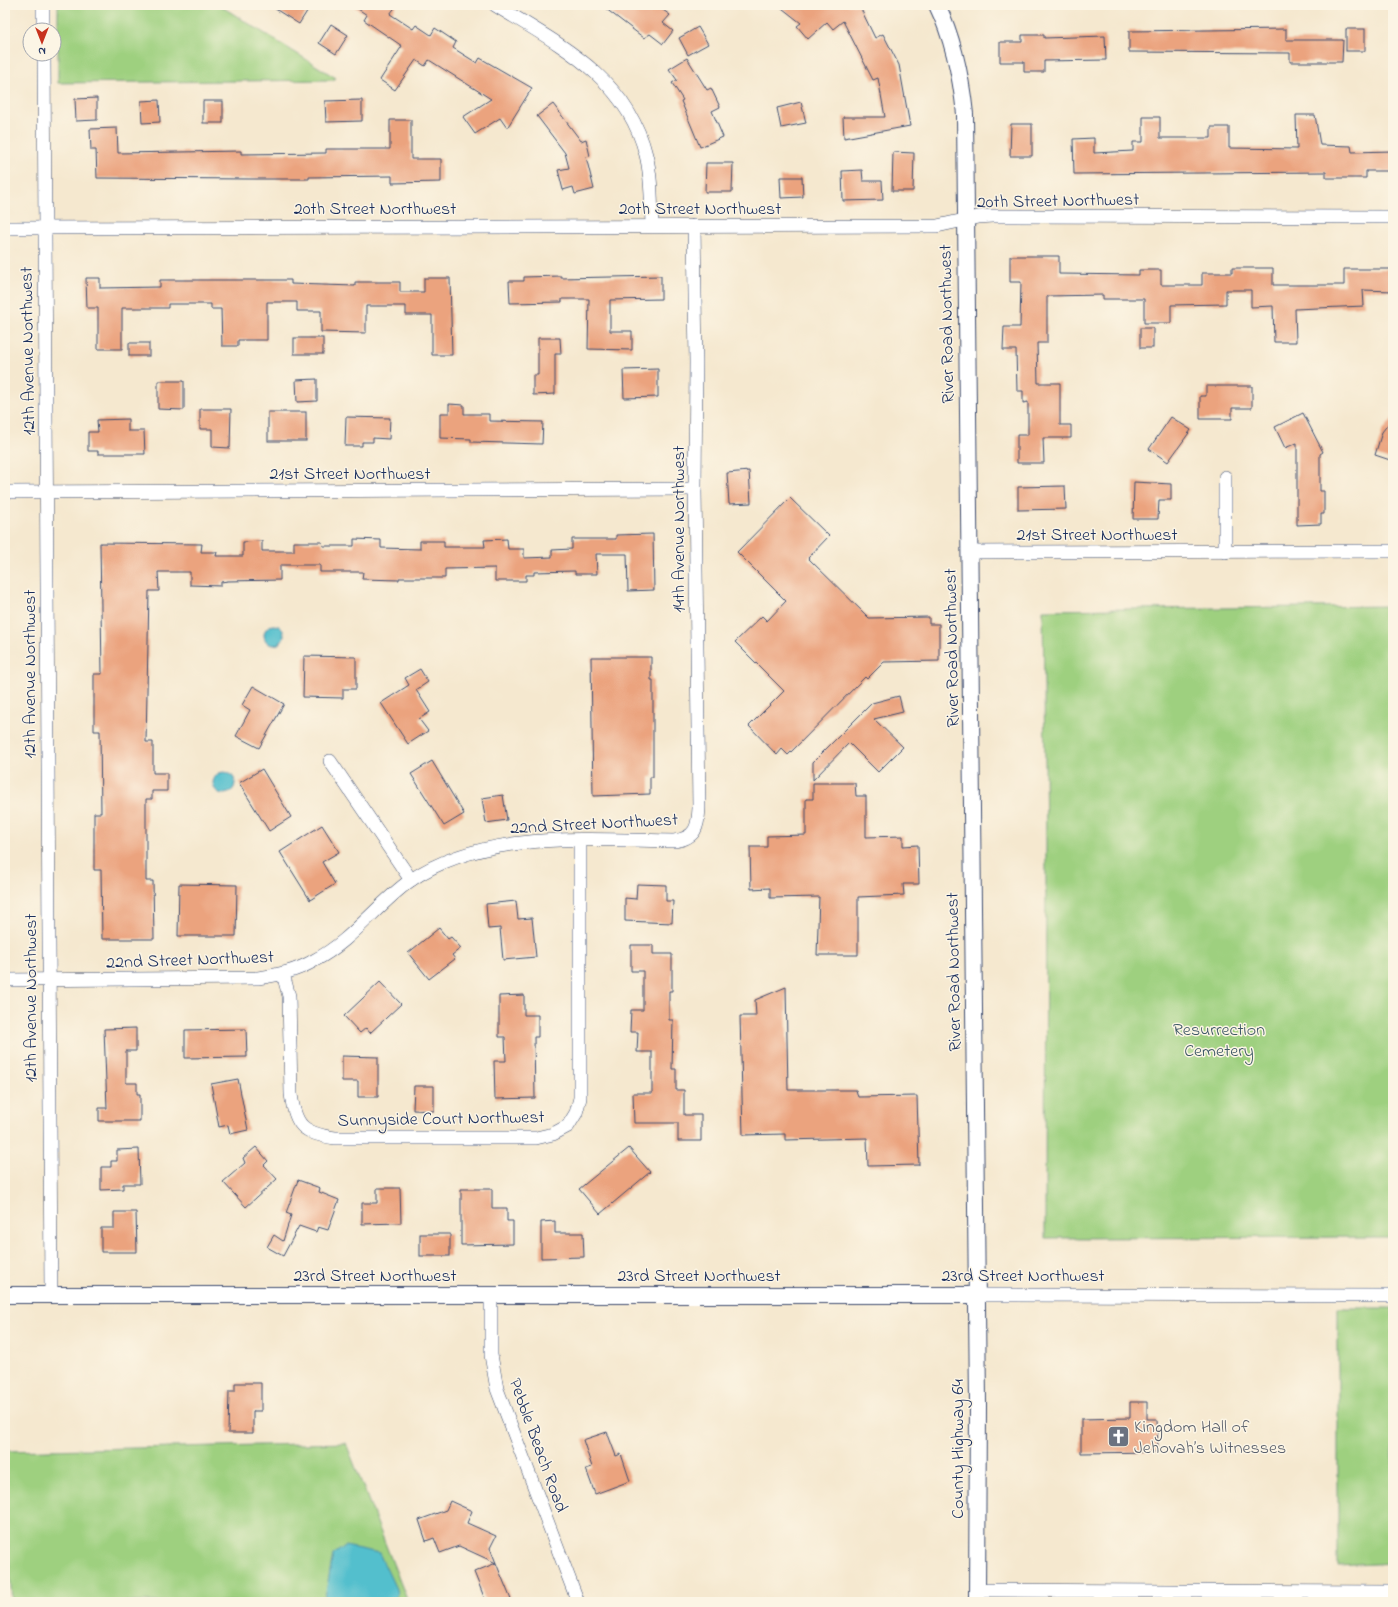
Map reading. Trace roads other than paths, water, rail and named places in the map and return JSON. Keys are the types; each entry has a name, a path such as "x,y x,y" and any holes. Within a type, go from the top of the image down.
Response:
{"street":[{"path":"43,5 43,22"},
{"path":"495,5 568,51 591,68 610,87 624,105 636,124 646,156 652,225"},
{"name":"River Road Northwest","path":"937,5 953,46 963,93 965,114 964,221 970,552 976,1295"},
{"name":"12th Avenue Northwest","path":"44,62 43,228 47,492 50,1294"},
{"name":"20th Street Northwest","path":"5,228 652,225 938,226 978,217 992,216 1393,217"},
{"name":"14th Avenue Northwest","path":"694,226 696,362 695,489 699,808 698,824 694,831"},
{"path":"1225,552 1226,476"},
{"name":"21st Street Northwest","path":"5,492 695,489"},
{"name":"21st Street Northwest","path":"970,552 1393,551"},
{"path":"330,761 411,880"},
{"name":"22nd Street Northwest","path":"5,980 258,978 283,974 316,960 336,946 388,898 411,880 433,868 488,849 515,843 580,840 674,841 682,840 694,831"},
{"name":"Sunnyside Court Northwest","path":"283,974 289,996 292,1101 296,1119 306,1130 319,1136 335,1138 519,1138 553,1134 568,1126 576,1113 580,1098 580,840"},
{"name":"23rd Street Northwest","path":"5,1295 1393,1296"},
{"name":"Pebble Beach Road","path":"491,1295 491,1355 497,1389 578,1602"},
{"name":"County Highway 64","path":"976,1295 977,1596"},
{"path":"977,1596 1159,1596 1393,1592"}],"water":[{"path":"274,625 281,628 284,635 281,642 274,645 267,642 264,635 267,628"},
{"path":"224,772 228,773 234,779 234,787 228,793 224,794 220,793 214,787 213,783 214,779 220,773"},
{"path":"345,1546 379,1553 396,1589 397,1594 393,1602 324,1602 333,1555"}],"place":[{"name":"Kingdom Hall of Jehovah’s Witnesses","path":"1119,1436"}],"park label":[{"name":"Resurrection Cemetery","path":"1219,1039"}]}
